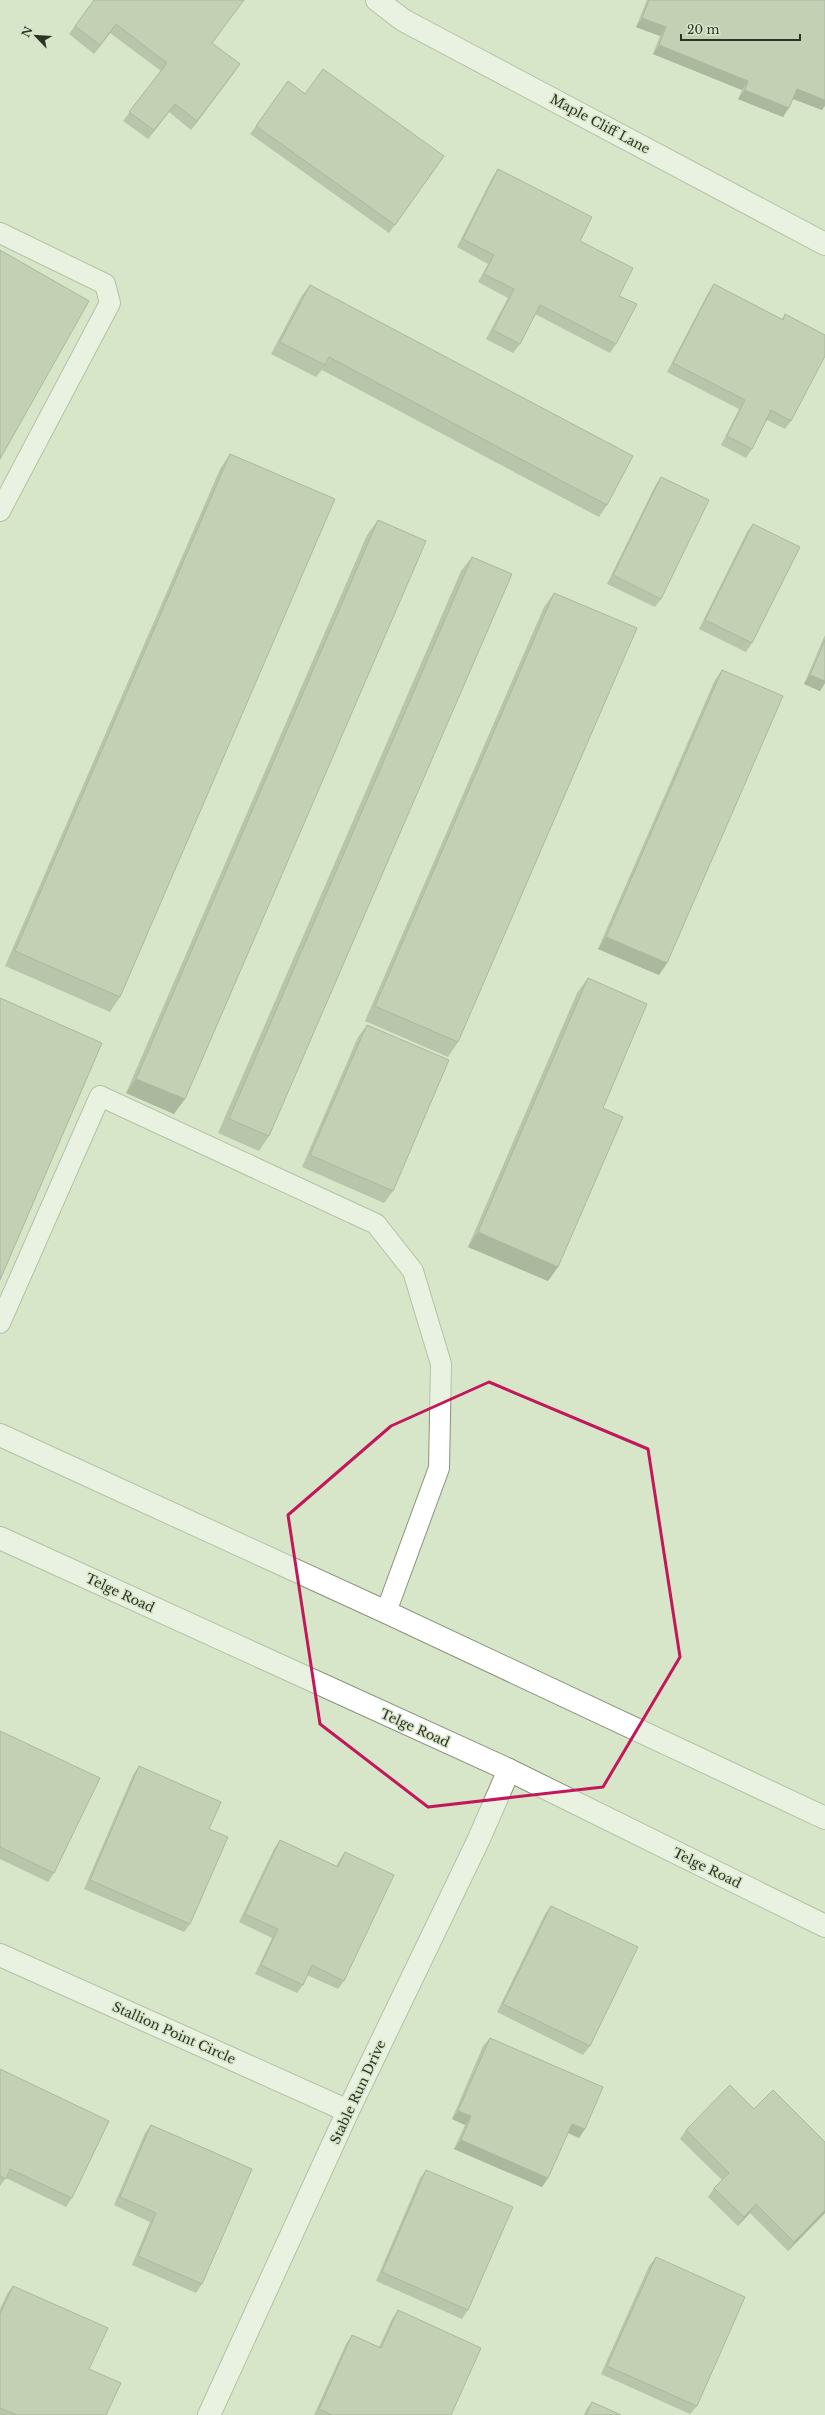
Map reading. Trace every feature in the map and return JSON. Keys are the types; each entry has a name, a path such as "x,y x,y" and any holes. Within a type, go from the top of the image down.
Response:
{"main road":[{"name":"Maple Cliff Lane","path":"377,0 403,20 825,244"},
{"path":"0,1435 386,1612 825,1818"},
{"name":"Telge Road","path":"0,1538 509,1770 825,1926"},
{"name":"Stable Run Drive","path":"209,2415 348,2111 475,1848 509,1770"},
{"name":"Stallion Point Circle","path":"0,1955 348,2111"}],"lane":[{"path":"0,233 105,284 110,303 0,511"},
{"path":"0,1323 100,1096 376,1224 413,1271 441,1364 439,1468 386,1612"}],"highlighted area":[{"path":"489,1382 648,1449 680,1657 603,1787 428,1807 320,1724 288,1515 391,1426"}],"building":[{"path":"94,0 244,0 212,43 240,64 197,121 175,104 154,130 129,112 167,63 116,24 100,45 75,26"},
{"path":"649,0 825,0 825,100 797,89 789,108 745,90 748,81 659,45 666,27 642,18"},
{"path":"323,69 444,156 395,225 256,126 288,81 305,94"},
{"path":"498,169 592,217 580,241 633,268 619,296 637,304 616,344 540,305 520,344 493,330 514,289 484,274 494,255 463,239"},
{"path":"0,250 89,301 0,459"},
{"path":"714,284 783,320 785,314 825,335 825,356 791,421 771,410 752,449 727,436 745,400 673,363"},
{"path":"310,285 633,456 607,505 329,357 325,365 280,342"},
{"path":"230,454 335,499 120,997 15,951"},
{"path":"661,477 709,500 661,599 613,575"},
{"path":"378,520 426,541 185,1099 136,1079"},
{"path":"753,524 800,547 752,643 705,620"},
{"path":"472,557 512,574 269,1136 229,1119"},
{"path":"554,593 637,628 458,1042 375,1006"},
{"path":"825,640 825,681 810,675"},
{"path":"722,670 783,696 667,963 606,937"},
{"path":"588,978 647,1004 603,1108 623,1117 558,1267 478,1232"},
{"path":"0,998 102,1043 0,1280"},
{"path":"367,1025 449,1060 393,1191 310,1155"},
{"path":"0,1731 100,1778 54,1873 0,1847"},
{"path":"139,1766 221,1802 209,1829 228,1837 190,1924 90,1880"},
{"path":"280,1840 338,1867 345,1852 394,1875 344,1981 312,1965 303,1985 261,1965 278,1929 245,1914"},
{"path":"551,1906 638,1947 590,2046 503,2004"},
{"path":"490,2038 603,2087 585,2129 572,2124 548,2178 461,2140 471,2116 458,2111"},
{"path":"0,2069 109,2121 72,2198 10,2169 6,2179 0,2176"},
{"path":"730,2085 754,2109 773,2090 825,2142 825,2210 794,2242 756,2204 744,2217 714,2188 729,2173 686,2130"},
{"path":"151,2125 252,2169 202,2284 138,2256 156,2213 120,2197"},
{"path":"426,2170 513,2207 468,2310 382,2272"},
{"path":"656,2257 745,2297 697,2406 607,2366"},
{"path":"13,2286 108,2328 89,2369 121,2383 106,2415 17,2415 0,2408 0,2314"},
{"path":"398,2310 481,2348 451,2415 332,2415 319,2409 352,2335 381,2348"},
{"path":"592,2402 621,2415 586,2415"}]}
